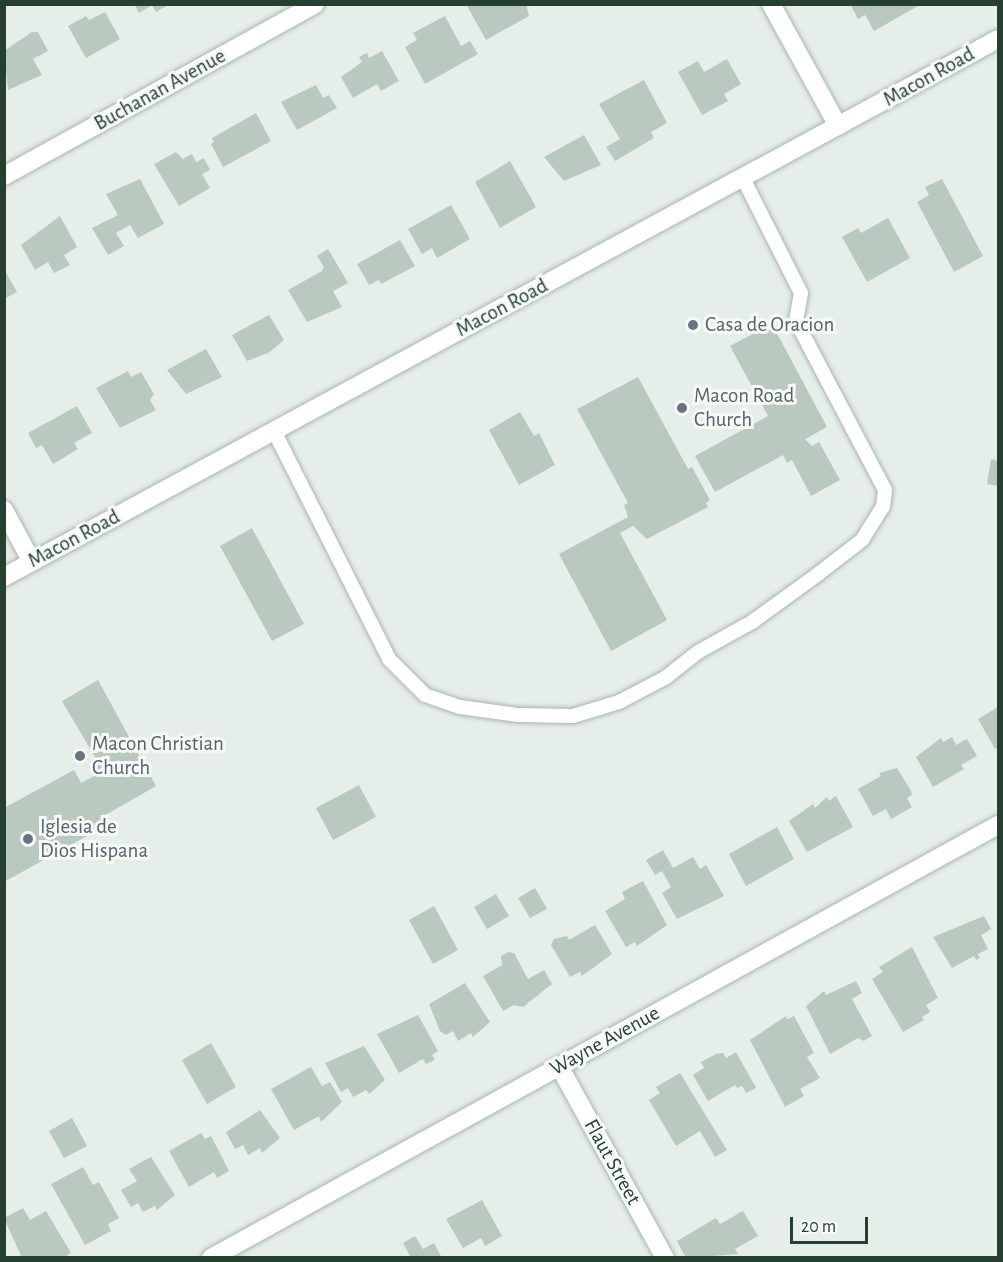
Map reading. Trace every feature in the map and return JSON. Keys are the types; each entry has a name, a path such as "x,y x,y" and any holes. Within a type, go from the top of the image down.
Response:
{"street":[{"name":"Buchanan Avenue","path":"4,176 315,4"},
{"path":"771,4 838,126"},
{"name":"Macon Road","path":"4,577 999,39"},
{"path":"4,510 32,562"},
{"name":"Wayne Avenue","path":"211,1257 999,825"},
{"name":"Flaut Street","path":"559,1066 664,1257"}],"lane":[{"path":"274,431 389,659 425,695 460,707 518,715 573,716 619,702 665,678 698,652 752,622 862,540 883,507 885,490 796,321 801,293 743,178"}],"building":[{"path":"134,4 170,4 156,12 152,5 139,13"},
{"path":"466,4 526,4 529,16 486,40"},
{"path":"850,4 917,4 918,6 874,31 865,15 858,19"},
{"path":"105,12 120,39 86,58 68,26 86,16 89,20"},
{"path":"445,16 461,46 470,41 478,54 425,84 405,47 417,40 413,33"},
{"path":"32,32 38,32 48,51 33,59 42,75 8,90 4,51"},
{"path":"382,51 399,81 381,91 377,84 353,98 341,77 362,62 359,57 367,53 369,58"},
{"path":"727,59 741,84 724,94 728,101 702,115 678,72 698,61 704,72"},
{"path":"644,80 667,123 651,132 654,138 615,161 606,147 620,139 599,104"},
{"path":"316,85 323,98 329,95 337,108 297,130 281,102"},
{"path":"256,113 271,141 223,167 211,144 214,142 212,138"},
{"path":"584,135 601,165 564,181 544,157"},
{"path":"176,152 183,159 192,154 196,162 204,158 210,170 202,174 210,188 179,206 154,164"},
{"path":"510,161 536,207 500,228 475,182"},
{"path":"140,179 164,224 138,238 130,225 116,233 124,246 108,255 92,228 118,215 106,194"},
{"path":"942,179 983,256 954,272 917,202 929,195 925,187"},
{"path":"451,205 470,239 437,258 432,248 422,254 408,229"},
{"path":"60,216 77,247 64,255 70,265 54,273 48,262 35,270 21,245"},
{"path":"888,218 910,258 867,282 842,237 858,228 861,233"},
{"path":"400,240 415,266 381,284 379,280 369,285 357,264"},
{"path":"328,249 348,283 333,291 342,307 307,322 288,290 322,271 324,267 317,256"},
{"path":"4,269 17,292 4,299"},
{"path":"269,315 284,340 270,352 247,361 232,335"},
{"path":"772,324 827,427 805,439 812,446 819,442 840,480 811,496 792,460 787,463 783,455 715,492 695,456 768,416 730,346"},
{"path":"206,349 222,377 186,394 167,370"},
{"path":"128,371 131,377 141,372 154,394 150,400 156,410 120,428 96,388"},
{"path":"638,377 688,469 692,467 710,500 706,503 708,507 647,539 633,526 620,533 667,620 611,651 559,554 628,517 624,505 628,503 577,409"},
{"path":"77,406 92,433 74,443 78,449 53,464 42,445 36,448 28,433"},
{"path":"520,412 534,436 539,433 555,465 519,485 489,430"},
{"path":"991,459 998,461 998,486 987,484"},
{"path":"252,528 304,624 272,641 220,546"},
{"path":"98,680 156,786 102,817 107,825 4,882 4,808 74,770 81,783 98,774 91,761 96,759 62,701"},
{"path":"998,707 998,747 995,749 978,719"},
{"path":"952,737 956,745 967,739 977,756 961,765 964,769 933,787 916,757 941,738 943,742"},
{"path":"897,768 910,789 912,795 907,798 912,807 891,819 886,809 873,816 858,789 881,776 879,773"},
{"path":"359,785 376,817 333,840 316,808"},
{"path":"836,796 853,827 807,852 789,821 813,804 815,808 827,797 829,801"},
{"path":"777,827 794,859 746,886 729,854"},
{"path":"663,850 673,868 693,857 700,869 706,865 724,896 677,919 662,893 671,887 662,871 655,875 646,860"},
{"path":"643,881 667,925 637,946 635,942 626,947 605,911 625,899 622,892"},
{"path":"535,888 547,909 530,918 518,898"},
{"path":"496,894 509,916 487,929 474,907"},
{"path":"434,906 458,950 433,964 409,920"},
{"path":"984,916 991,929 981,935 988,949 978,954 980,958 976,960 974,956 952,968 933,937"},
{"path":"595,925 612,954 582,976 580,972 570,977 551,945 554,939 567,936 569,940"},
{"path":"912,947 938,998 926,1005 930,1012 922,1017 924,1020 903,1032 872,979 883,972 879,967"},
{"path":"508,952 514,953 528,979 544,970 552,984 523,1007 514,1005 503,1011 483,976 502,965 501,956"},
{"path":"856,981 862,993 852,999 872,1036 864,1041 858,1038 830,1054 806,1006 824,991 826,995"},
{"path":"465,983 490,1022 473,1037 471,1033 458,1041 453,1031 446,1035 440,1031 429,1004"},
{"path":"418,1015 438,1051 432,1055 435,1060 426,1064 423,1059 399,1073 377,1034"},
{"path":"786,1016 787,1019 794,1016 814,1053 807,1057 820,1078 800,1089 804,1096 785,1107 750,1040"},
{"path":"211,1043 236,1087 207,1104 182,1060"},
{"path":"364,1046 385,1080 369,1094 366,1090 353,1097 348,1088 341,1092 325,1063"},
{"path":"736,1052 756,1088 746,1093 742,1086 737,1088 735,1085 708,1101 693,1075 704,1068 701,1062 716,1054 723,1053 726,1058"},
{"path":"311,1067 322,1086 330,1082 342,1102 321,1122 319,1116 294,1130 271,1089"},
{"path":"680,1073 727,1150 715,1157 700,1131 676,1146 649,1100 660,1093 656,1087"},
{"path":"260,1110 280,1138 262,1153 260,1148 248,1155 243,1145 235,1149 226,1132"},
{"path":"72,1118 87,1146 64,1158 49,1131"},
{"path":"201,1133 205,1139 211,1136 229,1171 217,1178 214,1172 189,1187 169,1151"},
{"path":"151,1157 175,1195 157,1210 155,1206 143,1212 138,1203 131,1207 121,1190 137,1181 129,1169"},
{"path":"83,1167 93,1185 99,1182 119,1218 108,1224 111,1231 85,1245 51,1184"},
{"path":"482,1200 502,1236 485,1246 481,1238 463,1248 446,1219"},
{"path":"23,1208 30,1220 46,1211 71,1253 63,1258 22,1258 4,1218"},
{"path":"743,1211 758,1236 735,1249 738,1254 686,1258 677,1241 716,1218 720,1224"},
{"path":"415,1236 423,1249 434,1243 442,1258 406,1258 410,1256 403,1243"}],"place":[{"name":"Casa de Oracion","path":"693,325"},
{"name":"Macon Road Church","path":"682,408"},
{"name":"Macon Christian Church","path":"80,756"},
{"name":"Iglesia de Dios Hispana","path":"28,839"}]}
